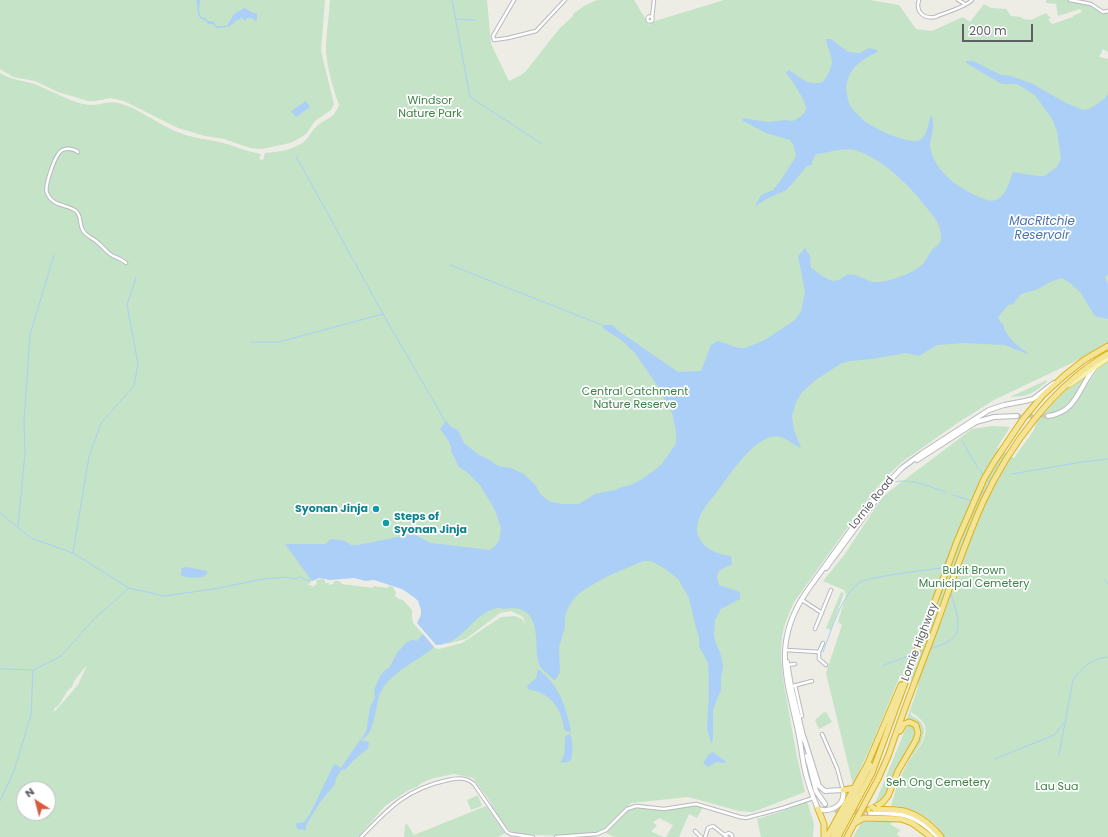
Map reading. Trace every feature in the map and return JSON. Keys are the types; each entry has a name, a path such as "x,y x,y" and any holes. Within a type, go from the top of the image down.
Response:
{"highway":[{"name":"Lornie Highway","path":"838,837 872,773 968,515 984,479 1023,419 1043,396 1066,374 1084,360 1108,346"},
{"name":"Lornie Highway","path":"847,837 882,771 975,519 992,484 1013,450 1040,412 1085,368 1108,354"},
{"path":"827,837 855,788 878,742 899,687 907,677"},
{"path":"871,811 882,803 888,796 898,771 916,740 918,726 912,722 906,723 894,740"},
{"path":"833,837 890,726"},
{"path":"845,790 855,788"},
{"path":"845,790 850,794 850,797"},
{"path":"869,795 871,811"},
{"path":"818,809 824,824 824,837"},
{"path":"871,811 902,810 914,814 930,826 938,837"},
{"path":"855,823 864,818 901,819 912,823 931,837"}],"main road":[{"path":"1061,390 1108,358"}],"street":[{"path":"514,0 493,36 494,40 536,31 565,0"},
{"path":"652,18 654,0"},
{"path":"919,0 918,5 920,13 925,17 931,18 966,4 972,0"},
{"path":"958,0 966,4"},
{"path":"1070,0 1091,4 1100,12 1108,11"},
{"path":"78,152 71,149 65,149 59,153 47,183 46,192 56,203 77,212 84,233 98,242 110,254 126,263"},
{"path":"1048,416 1059,413 1070,406 1098,364"},
{"name":"Lornie Road","path":"804,738 787,678 786,650 788,630 792,616 885,484 902,468 921,454 989,410 1004,405 1034,399 1066,374"},
{"name":"Lornie Road","path":"861,518 882,492 904,469 966,428 976,422 988,418 1017,416"},
{"path":"815,629 831,590"},
{"path":"802,600 822,613"},
{"path":"823,642 819,652 820,661 826,665"},
{"path":"786,650 819,652"},
{"path":"786,666 795,664"},
{"name":"Lornie Road","path":"787,678 793,686 804,765 812,796 818,809"},
{"path":"793,686 812,681"},
{"path":"818,809 833,810 838,806 845,790 822,734"},
{"path":"804,738 819,786 825,791 845,790"},
{"path":"801,746 815,793 824,804 818,796 814,786 804,738"},
{"path":"361,837 392,806 407,795 430,784 459,778 466,779 474,784 500,823 511,836 533,837"},
{"path":"836,791 840,792 843,797"},
{"path":"556,837 598,834 602,832 621,813 636,806 664,809 696,804 746,818 780,808 812,796"},
{"path":"705,837 708,828 711,826 716,827 726,836 729,833 732,837"},
{"path":"695,831 701,837"}],"green space":[{"path":"0,0 325,0 321,51 334,104 331,110 315,121 306,134 290,143 262,149 250,148 224,139 205,136 178,128 124,101 111,98 88,101 58,92 35,81 13,77 0,69"},
{"name":"Central Catchment Nature Reserve","path":"330,0 487,0 491,44 509,81 526,71 559,29 573,16 573,14 584,6 597,0 634,0 649,25 652,22 724,0 870,0 899,5 916,29 932,31 963,17 970,22 984,4 991,8 1006,9 1011,16 1021,17 1023,19 1031,20 1046,13 1051,18 1048,19 1052,24 1073,17 1082,12 1080,9 1058,16 1056,4 1046,3 1046,0 1070,0 1091,4 1100,11 1108,11 1108,52 1103,49 1099,57 1108,59 1108,343 1076,361 994,400 956,424 902,462 888,475 871,495 794,602 783,632 781,646 784,681 805,792 753,812 739,811 688,797 631,803 601,833 562,836 515,834 501,824 489,800 473,778 454,774 430,779 407,791 385,806 358,837 0,837 0,73 9,78 37,85 81,104 92,105 114,102 126,105 168,128 193,137 223,143 261,154 259,159 263,160 265,153 286,150 302,143 317,126 332,116 337,110 339,105 328,64 326,38","holes":["371,576 413,593 425,608 447,644 466,639 500,613 511,611 523,617 526,624 522,619 515,616 501,617 462,643 439,649 435,648 414,624 412,619 412,610 403,600 395,596 396,593 393,587 389,586 387,588 373,586 373,588 342,584 339,581 335,581 333,584 329,585 329,583 325,583 325,580 322,579 316,580 317,584 312,587 311,585 308,585 312,581 310,578","87,665 78,685 54,712 54,709 59,705 68,690 72,687 74,681"]},
{"name":"Bukit Brown Municipal Cemetery","path":"1108,360 1108,837 944,837 940,830 922,814 907,808 891,806 905,768 917,750 906,761 917,745 920,732 918,724 906,721 918,683 900,676 853,785 826,673 842,625 838,622 846,595 844,590 823,581 845,554 883,496 972,429 992,426 1010,427 997,448 1014,458 1034,430 1037,421 1065,391 1076,381 1087,375 1067,404 1061,409 1048,414 1048,417 1075,402 1101,365","holes":["910,711 921,719 925,726 925,737 917,750 924,734 924,729 918,719 912,716"]},
{"path":"1047,380 1047,382 1030,394 1010,397"},
{"path":"841,592 844,593 831,630 826,628"},
{"path":"826,712 832,722 819,729 815,720"},
{"path":"910,725 914,726 916,731 912,741 913,742 891,786 880,801 874,806 906,728"},
{"path":"478,795 482,806 471,810 467,800"},
{"path":"807,801 814,824 813,837 761,837 757,819 783,811"},
{"path":"695,805 703,807 697,818 689,814 679,837 666,837 673,825 665,821 670,816 664,821 660,818 653,822 657,826 651,831 663,837 614,837 606,833 628,809 636,807 664,811"},
{"path":"486,806 505,833 498,837 404,837 405,825 407,824 414,835"},
{"path":"893,821 890,824 900,830 897,834 900,837 853,837 861,823"}],"water":[{"path":"196,0 200,0 199,12 201,17 208,21 214,22 216,26 227,26 234,14 244,8 253,13 257,13 257,19 255,21 252,18 247,18 245,21 241,17 241,20 237,20 230,26 216,28 213,24 208,24 200,18"},
{"name":"MacRitchie Reservoir","path":"826,39 831,39 848,52 860,53 869,48 877,50 878,52 859,63 854,68 847,80 846,87 849,102 851,107 858,115 870,125 884,132 900,138 915,141 920,140 925,135 931,115 933,126 930,146 937,165 942,172 963,189 989,201 996,200 1002,195 1007,188 1013,172 1044,176 1057,167 1061,159 1057,131 1052,119 1035,95 1017,84 1002,84 966,63 966,61 973,61 1001,75 1011,76 1033,84 1064,102 1083,110 1094,106 1108,94 1108,274 1105,277 1108,285 1108,319 1095,316 1081,293 1062,278 1050,282 1038,289 1021,294 1013,304 1008,305 998,317 1009,336 1019,347 1027,352 1027,354 1005,345 964,343 937,345 919,356 906,353 842,363 817,379 802,392 796,402 792,416 794,430 801,448 777,436 769,437 752,448 744,456 704,508 697,525 699,539 709,549 723,555 731,556 732,565 727,566 718,572 717,578 719,585 740,592 740,599 721,609 715,620 714,635 723,666 721,690 713,709 713,738 711,744 707,728 709,690 708,663 699,646 699,637 689,598 678,579 664,568 651,561 638,563 606,577 578,594 572,601 565,616 565,627 559,647 560,672 554,680 542,669 539,664 535,627 528,614 522,610 499,608 488,611 461,635 445,644 436,645 417,623 421,615 418,601 402,589 374,580 366,581 354,578 330,580 319,578 312,581 285,544 325,544 331,539 345,541 351,545 358,545 413,534 431,543 490,550 495,546 499,541 501,528 495,510 480,485 467,472 459,467 451,451 448,440 440,429 446,421 451,427 458,430 464,443 479,455 498,466 511,468 524,474 536,486 541,495 549,501 562,504 579,504 595,494 631,485 644,478 661,465 676,444 676,431 672,413 659,388 635,353 620,339 604,329 602,325 612,325 678,372 701,371 711,345 718,341 739,348 745,348 765,340 795,320 801,311 805,292 798,256 805,248 810,256 811,268 831,281 837,281 851,274 874,282 886,281 908,274 924,263 931,251 941,241 940,231 936,220 912,190 895,174 876,160 855,150 840,150 816,154 812,165 807,166 785,191 768,198 755,206 761,195 773,190 783,177 796,155 793,144 790,140 766,133 743,121 742,118 768,122 786,120 792,121 799,118 805,111 806,106 795,85 786,73 789,70 805,81 819,83 824,81 832,63"},
{"path":"306,101 310,107 296,117 291,111"},
{"path":"187,567 207,571 207,574 203,577 197,578 180,575 182,571 181,568"},
{"path":"423,634 434,647 388,681 380,694 371,729 368,735 361,739 366,732 370,708 375,697 374,690 380,676 389,668 397,653 407,642 412,640 417,641"},
{"path":"538,670 540,670 551,681 559,693 567,715 571,730 570,732 565,731 562,718 553,702 545,695 529,690 527,686 536,678"},
{"path":"570,734 572,740 571,760 560,763 564,754 565,736"},
{"path":"360,740 369,742 368,749 358,756 345,770 342,769 336,778 335,784 321,801 306,825 306,830 297,829 297,823 304,822 310,814 333,766 335,764 341,768"},
{"path":"713,752 726,763 716,762 708,767 703,763 708,755"}],"waterway":[{"path":"452,0 470,97 542,144"},
{"path":"456,19 475,20"},
{"path":"296,156 383,314 445,421"},
{"path":"18,526 25,453 24,422 30,335 54,255"},
{"path":"450,265 602,325"},
{"path":"73,553 89,457 101,423 134,386 138,364 127,305 136,278"},
{"path":"250,342 279,342 383,314"},
{"path":"962,441 978,468"},
{"path":"1012,474 1108,459"},
{"path":"980,470 984,476"},
{"path":"986,478 991,484"},
{"path":"894,482 914,482 946,492"},
{"path":"979,497 987,488"},
{"path":"953,495 972,501"},
{"path":"0,513 31,538 73,553 129,588 164,596 214,589 263,579 287,577 294,579 300,577 309,581 310,580"},
{"path":"943,571 942,568 951,551"},
{"path":"823,652 841,607 845,599 857,584 862,581 883,576 941,568"},
{"path":"946,578 948,585"},
{"path":"1105,580 1108,584"},
{"path":"0,669 33,670 61,656 95,618 128,589"},
{"path":"930,649 944,644 955,636 958,624 956,610 950,591"},
{"path":"919,653 925,650"},
{"path":"884,665 914,654"},
{"path":"1059,755 1073,680 1088,664 1097,659 1108,657"},
{"path":"0,801 14,771 31,715 33,671"},
{"path":"995,759 1054,735 1064,723"},
{"path":"306,825 309,819"}],"tunnel":[{"path":"1017,416 1048,416"},
{"path":"824,805 842,813"},
{"path":"854,812 869,810"},
{"path":"849,813 870,814"}],"place":[{"name":"Syonan Jinja","path":"376,509"},
{"name":"Steps of Syonan Jinja","path":"386,523"}],"park label":[{"name":"Windsor Nature Park","path":"430,107"},
{"name":"Seh Ong Cemetery","path":"938,783"},
{"name":"Lau Sua","path":"1057,787"}]}
